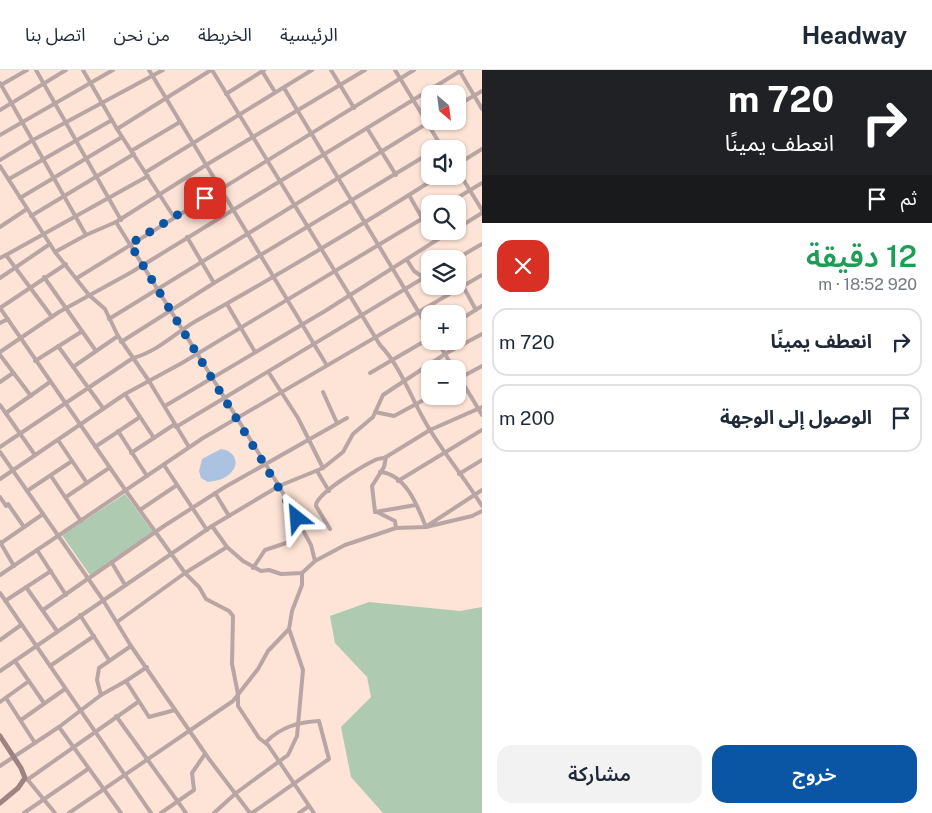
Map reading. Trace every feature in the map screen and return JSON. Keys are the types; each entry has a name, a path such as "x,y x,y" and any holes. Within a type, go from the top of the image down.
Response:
{"street":[{"path":"27,70 0,84 66,196 86,235"},
{"path":"36,70 109,197 118,221 142,266 279,486 310,545 315,561"},
{"path":"0,110 66,70"},
{"path":"83,70 117,129 174,217"},
{"path":"0,135 113,70"},
{"path":"149,70 326,364"},
{"path":"0,160 32,140 163,70"},
{"path":"117,129 212,70 362,315 394,360 415,406 444,454 482,506"},
{"path":"0,258 109,197 312,70"},
{"path":"331,70 354,108"},
{"path":"56,252 86,235 118,221 206,164 366,70"},
{"path":"395,70 421,111"},
{"path":"78,278 130,244 311,135 414,70"},
{"path":"31,396 0,354 52,317 89,294 142,266 414,101 460,70 482,109"},
{"path":"226,94 263,71 276,92"},
{"path":"284,88 421,315"},
{"path":"466,100 482,91"},
{"path":"8,179 112,120"},
{"path":"32,216 98,178 132,152 180,122"},
{"path":"109,319 156,288 421,127"},
{"path":"367,128 396,174"},
{"path":"20,198 122,137"},
{"path":"466,159 482,150"},
{"path":"122,342 214,283 421,159"},
{"path":"0,166 50,244 89,294 104,309 118,336 149,381 189,447"},
{"path":"466,183 482,212 466,223"},
{"path":"461,195 482,184"},
{"path":"0,447 133,358 154,348 426,185"},
{"path":"409,196 421,217"},
{"path":"0,226 27,209"},
{"path":"0,479 125,394 197,354 421,220"},
{"path":"187,237 214,283"},
{"path":"164,406 350,295 435,241"},
{"path":"0,278 50,244"},
{"path":"466,253 482,244"},
{"path":"6,255 52,317"},
{"path":"407,260 421,276"},
{"path":"66,264 0,308 126,492 185,573 200,587 206,599 233,616 232,664 238,694 238,706 259,738 266,742 295,782 314,813"},
{"path":"466,284 482,275"},
{"path":"44,277 96,351"},
{"path":"132,453 154,438 269,373 421,280"},
{"path":"466,293 476,310"},
{"path":"0,575 126,492 189,447 326,364 447,295"},
{"path":"227,304 255,352"},
{"path":"466,316 482,306"},
{"path":"0,323 8,319"},
{"path":"35,361 81,332"},
{"path":"0,671 212,526 279,486 323,468 343,452 353,434 374,417 383,395 445,354 482,334"},
{"path":"73,367 118,336"},
{"path":"370,373 421,344"},
{"path":"58,346 103,408"},
{"path":"443,350 449,360"},
{"path":"466,374 482,366"},
{"path":"0,382 13,373"},
{"path":"269,373 280,393 298,418 307,440 323,468"},
{"path":"6,413 50,382"},
{"path":"466,389 480,408 482,415"},
{"path":"323,392 337,423"},
{"path":"125,394 154,438"},
{"path":"376,412 394,416 421,402"},
{"path":"0,405 35,455"},
{"path":"330,529 315,503 337,482 373,461 386,457 430,430 480,408"},
{"path":"95,447 140,417"},
{"path":"43,610 215,493 347,418"},
{"path":"398,481 482,430"},
{"path":"118,431 147,476"},
{"path":"58,440 87,483"},
{"path":"0,452 89,579 174,710 191,731 205,754 251,813 330,758 319,721 298,724 279,730 266,742"},
{"path":"375,512 372,486 386,457"},
{"path":"459,474 482,460"},
{"path":"26,491 72,461"},
{"path":"164,465 207,530"},
{"path":"66,497 110,468"},
{"path":"317,471 329,491"},
{"path":"380,472 390,474 398,481 416,505 426,528"},
{"path":"51,476 81,521"},
{"path":"140,510 177,485"},
{"path":"426,528 482,490"},
{"path":"215,493 229,516"},
{"path":"0,497 6,506"},
{"path":"0,510 8,504 24,527"},
{"path":"375,512 416,505"},
{"path":"212,526 227,547 253,568 281,574 302,573 315,561 345,545 396,528 426,528 466,518 482,511"},
{"path":"375,512 395,520 396,528"},
{"path":"14,566 0,542 44,514"},
{"path":"253,568 265,550 292,541"},
{"path":"117,622 185,573 227,547"},
{"path":"37,550 66,595"},
{"path":"112,563 125,585"},
{"path":"5,601 51,570"},
{"path":"214,813 236,793 288,754 295,741 302,670 289,629 292,612 302,585 302,573"},
{"path":"26,587 57,631"},
{"path":"0,593 151,813"},
{"path":"80,615 110,660"},
{"path":"0,639 21,625"},
{"path":"69,813 233,701 273,645 289,629"},
{"path":"50,666 94,636"},
{"path":"101,695 97,674 100,668 131,646"},
{"path":"15,661 44,704"},
{"path":"0,766 59,727 101,695 147,667"},
{"path":"126,681 149,717 174,710"},
{"path":"0,702 29,682"},
{"path":"21,720 65,689"},
{"path":"6,698 35,743"},
{"path":"0,803 26,779 138,702"},
{"path":"116,716 186,813"},
{"path":"59,727 104,789 118,812"},
{"path":"0,736 26,779 55,813"},
{"path":"161,813 194,790 192,772 205,754"},
{"path":"24,813 88,769"},
{"path":"299,813 309,806"}],"green space":[{"path":"125,494 153,532 90,575 62,535"},
{"path":"369,602 460,611 482,607 482,813 383,813 351,777 341,727 371,697 367,677 335,643 330,616"}],"water":[{"path":"221,449 234,456 234,468 225,477 208,482 201,478 199,471 202,459"}],"route":[{"path":"205,198 130,244 297,518"}]}
